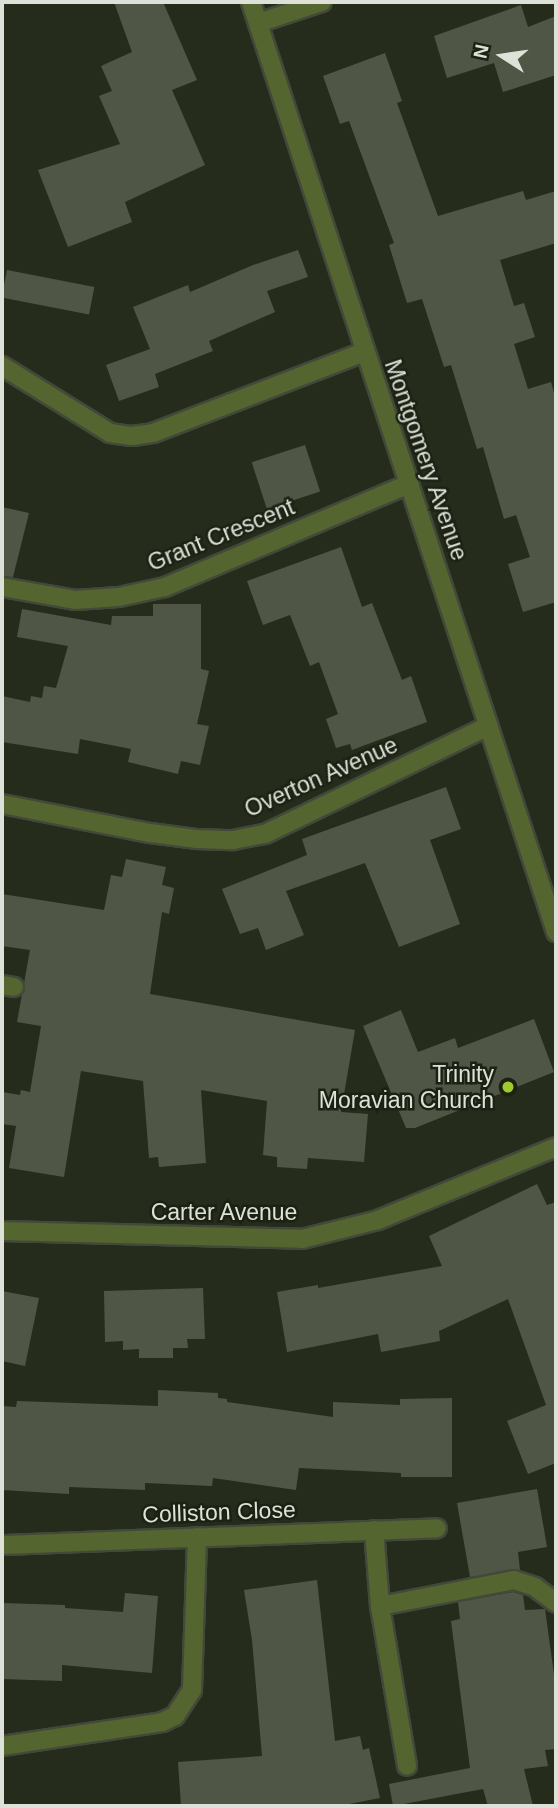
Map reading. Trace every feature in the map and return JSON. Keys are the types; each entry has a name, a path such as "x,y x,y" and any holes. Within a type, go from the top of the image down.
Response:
{"street":[{"name":"Montgomery Avenue","path":"251,2 556,933"},
{"path":"258,23 322,2"},
{"path":"2,366 110,433 132,436 153,433 364,352"},
{"name":"Grant Crescent","path":"2,587 75,600 119,597 165,587 409,484"},
{"name":"Overton Avenue","path":"2,804 150,832 196,839 233,840 265,834 488,726"},
{"name":"Carter Avenue","path":"2,1231 302,1239 378,1220 556,1147"},
{"name":"Colliston Close","path":"2,1545 438,1528"},
{"path":"374,1530 380,1606 407,1766"},
{"path":"2,1746 162,1723 175,1716 192,1689 197,1537"},
{"path":"380,1606 514,1580 536,1587 556,1603"}],"building":[{"path":"114,2 163,2 197,80 172,90 205,165 125,202 132,222 68,247 38,170 120,144 99,96 112,91 101,66 132,52"},
{"path":"521,5 528,27 556,16 556,75 503,92 494,63 447,78 434,36"},
{"path":"385,53 402,101 397,103 438,216 523,191 526,200 556,191 556,243 500,260 514,306 524,303 535,337 514,344 528,389 551,382 556,400 556,602 523,612 508,564 530,557 516,515 504,519 483,447 477,449 451,365 444,367 422,299 407,303 389,245 394,243 349,121 340,124 323,76"},
{"path":"298,250 308,277 267,291 275,312 209,341 213,351 155,374 159,387 119,401 106,365 150,349 133,307 188,285 190,292 253,265"},
{"path":"7,270 94,287 89,314 2,298"},
{"path":"305,445 320,492 267,509 252,462"},
{"path":"2,507 29,513 13,577 2,576"},
{"path":"341,547 362,607 372,603 402,680 411,676 427,722 352,750 350,744 336,748 326,719 338,714 319,662 310,666 290,615 263,625 247,581"},
{"path":"153,604 201,604 201,669 209,671 197,724 209,726 200,765 181,761 178,774 128,762 131,749 80,739 78,754 2,742 2,696 30,702 31,696 42,698 44,686 56,688 68,646 17,637 22,609 111,625 112,616 153,616"},
{"path":"446,787 461,829 430,840 460,924 399,947 365,863 286,891 304,935 266,950 258,928 240,934 222,889 307,855 302,839"},
{"path":"126,859 166,867 162,885 174,888 169,914 162,912 150,994 355,1030 341,1112 368,1114 364,1162 308,1158 307,1169 277,1167 277,1157 263,1155 267,1101 201,1090 206,1163 159,1167 158,1157 149,1158 143,1081 81,1071 64,1177 9,1168 16,1126 2,1124 2,1092 20,1095 21,1090 30,1092 41,1026 17,1022 30,950 2,946 2,894 104,910 111,875 122,877"},
{"path":"401,1010 418,1052 455,1038 458,1048 534,1019 554,1072 415,1128 406,1128 363,1026"},
{"path":"537,1184 547,1205 556,1202 556,1463 528,1474 507,1421 546,1405 508,1299 439,1331 440,1341 381,1352 378,1334 287,1352 277,1292 318,1285 318,1288 442,1266 429,1236"},
{"path":"203,1288 205,1339 187,1339 188,1348 173,1348 173,1358 139,1358 139,1349 123,1350 123,1341 105,1342 104,1291"},
{"path":"2,1291 39,1298 25,1366 2,1361"},
{"path":"158,1390 218,1393 218,1398 227,1399 227,1402 333,1417 333,1402 400,1405 400,1399 452,1398 452,1477 401,1477 401,1473 299,1468 296,1490 213,1478 212,1486 145,1483 145,1490 69,1487 69,1494 2,1490 2,1406 16,1407 17,1401 158,1406"},
{"path":"537,1489 547,1547 518,1552 520,1570 470,1577 457,1503"},
{"path":"317,1580 335,1741 360,1736 363,1750 369,1748 380,1798 339,1806 181,1806 178,1762 262,1756 252,1640 244,1590"},
{"path":"513,1592 523,1595 525,1610 545,1609 556,1689 556,1749 545,1750 548,1766 524,1769 533,1806 488,1806 483,1789 393,1806 389,1784 470,1768 451,1621 460,1619 458,1602"},
{"path":"125,1593 158,1596 152,1673 62,1665 62,1681 2,1679 2,1603 65,1605 65,1608 123,1612"}],"place":[{"name":"Trinity Moravian Church","path":"508,1087"}]}
